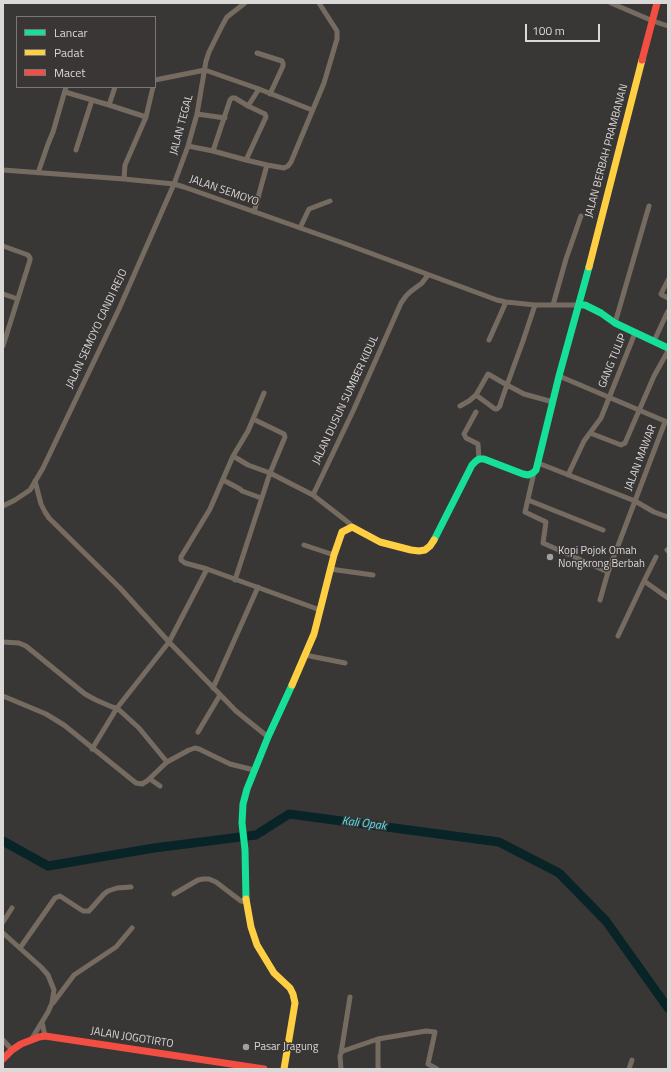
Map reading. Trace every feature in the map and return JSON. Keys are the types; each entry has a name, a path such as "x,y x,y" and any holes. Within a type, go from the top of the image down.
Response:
{"street":[{"name":"JALAN TEGAL","path":"174,184 188,146 197,114 206,61 209,52 227,17 245,3"},
{"path":"188,146 284,168 288,166 324,83 338,39 337,31 319,3"},
{"path":"611,3 668,26"},
{"name":"JALAN BERBAH PRAMBANAN","path":"532,473 536,470 538,463 559,376 579,305 657,3"},
{"path":"257,53 282,61 283,63 270,94"},
{"path":"156,80 205,70 312,110"},
{"path":"108,104 114,88"},
{"path":"124,179 125,165 146,117 153,88"},
{"path":"248,106 259,89"},
{"path":"38,173 66,90 146,117"},
{"path":"214,151 230,100 235,98 265,114 266,117 246,160"},
{"path":"76,150 92,100"},
{"path":"197,114 225,118"},
{"path":"254,212 267,164"},
{"name":"JALAN SEMOYO","path":"3,170 174,184 506,302 535,305 579,305"},
{"name":"JALAN SEMOYO CANDI REJO","path":"3,506 30,490 43,468 113,321 174,184"},
{"path":"300,228 309,209 330,201"},
{"path":"615,323 649,206"},
{"path":"554,305 566,259 581,216"},
{"path":"3,246 28,255 30,258 30,263 4,338 3,346"},
{"name":"JALAN DUSUN SUMBER KIDUL","path":"313,495 401,303 406,296 422,283 428,275"},
{"path":"668,280 661,294 668,298"},
{"path":"3,294 18,299"},
{"path":"489,340 506,302"},
{"path":"476,395 496,409 500,406 535,305"},
{"path":"579,305 585,305 601,313 615,323 654,340 668,348"},
{"path":"654,340 668,311"},
{"name":"GANG TULIP","path":"568,475 580,449 600,418 610,397 635,333"},
{"path":"590,433 622,445 625,443 654,376 668,351"},
{"path":"460,406 476,395 488,374 530,396 553,402"},
{"path":"559,376 667,422"},
{"path":"264,393 248,431 233,456 210,509 181,557 181,560 185,563 207,569 320,610"},
{"path":"476,412 464,434 466,438 478,444 479,459"},
{"path":"234,580 261,498 285,434 253,419"},
{"name":"JALAN MAWAR","path":"600,600 608,572 667,422"},
{"path":"233,456 248,465 270,473 313,495 352,527 377,540 390,545 419,551 425,550 430,546 472,465 479,459 484,459 523,474 528,475 532,473 533,477 525,512 546,522 543,543 608,572"},
{"path":"538,463 635,501 654,512 668,517"},
{"path":"223,480 242,491 261,498"},
{"path":"34,481 41,504 50,518 120,588 220,695 236,711 268,737"},
{"path":"528,500 603,530"},
{"path":"284,1069 295,1003 290,988 274,973 266,961 257,945 251,927 246,902 242,823 243,804 254,770 314,634 330,569 340,537 342,532 352,527"},
{"path":"304,545 334,555"},
{"path":"618,636 656,558"},
{"path":"92,749 117,708 169,642 207,569"},
{"path":"330,569 373,575"},
{"path":"644,581 668,598"},
{"path":"214,688 258,588"},
{"path":"3,642 18,642 26,646 86,694 96,700 117,708 139,728 167,762"},
{"path":"305,655 345,663"},
{"path":"198,732 220,695"},
{"path":"3,696 46,714 64,725 136,783 142,784 150,779 167,762 194,748 230,764 254,770"},
{"path":"150,779 160,786"},
{"path":"174,894 198,880 209,879 216,882 241,901 246,902"},
{"path":"20,948 55,898 60,896 83,911 89,911 108,891 116,888 131,887"},
{"path":"3,922 12,908"},
{"path":"31,1040 52,1003 74,975 116,947 132,928"},
{"path":"3,933 48,975 54,990 52,1003"},
{"path":"337,1069 341,1069 340,1056 350,997"},
{"path":"42,1022 45,1036"},
{"path":"341,1053 378,1039 426,1031 435,1032 428,1064 437,1069"},
{"name":"JALAN JOGOTIRTO","path":"3,1059 21,1044 45,1036 264,1069"},
{"path":"378,1039 379,1069"},
{"path":"3,1040 12,1050"},
{"path":"629,1069 632,1060"}],"waterway":[{"name":"Kali Opak","path":"3,841 48,866 154,848 256,835 289,814 499,842 559,873 606,921 668,1008"}],"traffic: fast":[{"path":"434,540 472,465 476,461 479,459 484,459 528,475 536,470 559,376 589,267"},
{"path":"579,305 585,305 601,313 615,323 668,348"},
{"path":"246,899 245,850 242,823 243,804 247,789 268,737 292,685"}],"traffic: slow":[{"path":"589,267 642,60"},
{"path":"292,685 314,634 334,555 342,532 352,527 380,542 419,551 425,550 434,540"},
{"path":"246,899 251,927 257,945 274,973 290,988 293,994 295,1003 284,1069"}],"traffic: jam":[{"path":"642,60 657,3"},
{"path":"3,1059 21,1044 45,1036 264,1069"}],"place":[{"name":"Kopi Pojok Omah Nongkrong Berbah","path":"550,557"},
{"name":"Pasar Jragung","path":"246,1047"}]}
